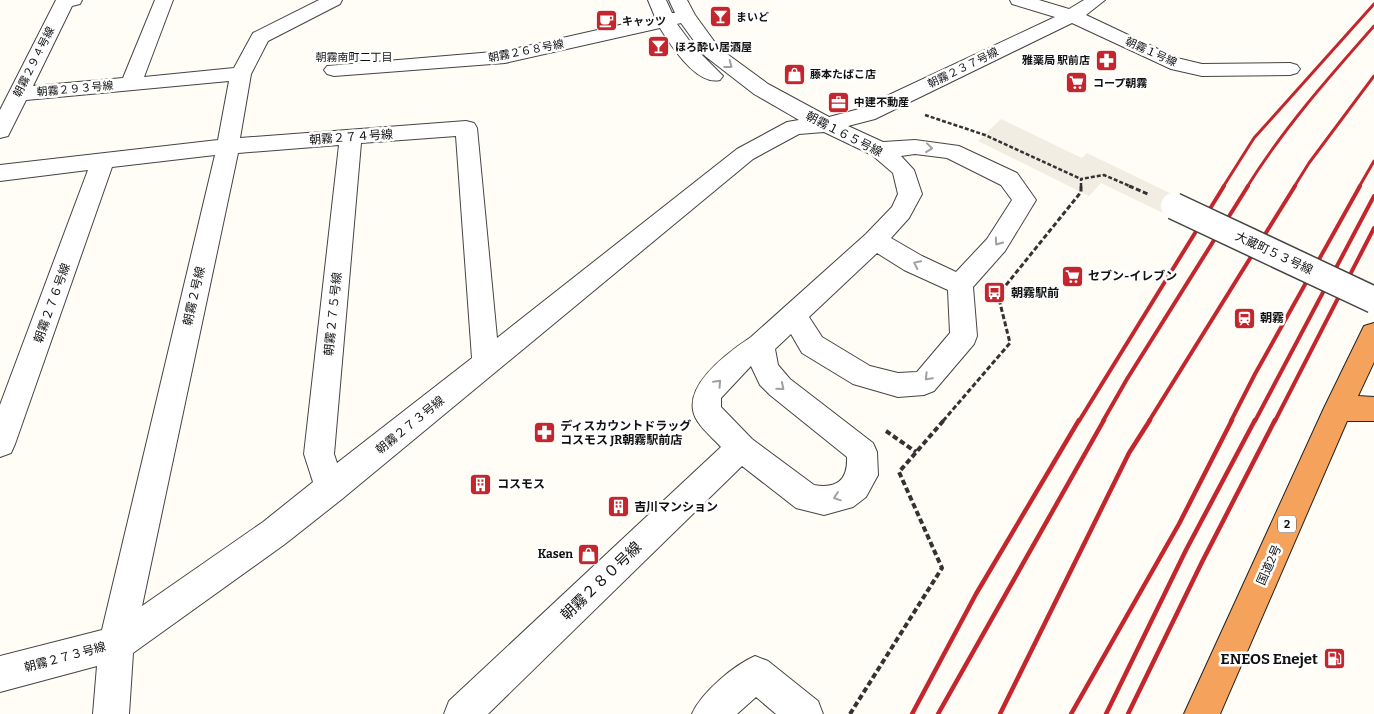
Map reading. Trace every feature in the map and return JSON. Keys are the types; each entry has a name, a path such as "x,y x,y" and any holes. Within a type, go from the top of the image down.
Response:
{"highway":[{"name":"国道2号","path":"1202,714 1338,408 1374,334"},
{"path":"1338,408 1374,409"}],"street":[{"name":"朝霧２９４号線","path":"0,131 65,1 73,0"},
{"path":"164,0 132,84 241,74"},
{"name":"朝霧２号線","path":"112,714 116,644 228,146 241,74 260,37 333,0"},
{"name":"朝霧１６５号線","path":"657,0 665,21 678,42 706,70 771,115 795,127"},
{"name":"朝霧１号線","path":"1019,0 1072,16 1171,63 1194,69 1290,69"},
{"name":"朝霧２３７号線","path":"795,127 826,125 867,114 1072,16 1096,0"},
{"name":"朝霧１６５号線","path":"682,8 712,52 760,89 826,125 880,150 903,170 910,194 900,212 875,240 761,345 741,358 707,394 707,411 741,448 807,498 824,501 842,497 855,487 863,475 862,452 849,438 776,385 765,369 761,345"},
{"name":"朝霧２６８号線","path":"334,70 505,58 665,21 682,8"},
{"name":"朝霧２９３号線","path":"19,94 132,84"},
{"name":"朝霧２７３号線","path":"0,674 116,644 274,534 745,154 795,127"},
{"name":"朝霧２７４号線","path":"0,173 228,146 466,128 486,364"},
{"name":"朝霧２７５号線","path":"331,488 319,454 351,137"},
{"path":"792,315 812,345 863,376 898,385 924,383 964,336 960,285 996,245 1024,200 1009,179 951,151 915,147 880,150"},
{"name":"朝霧２７６号線","path":"0,444 103,161"},
{"name":"大蔵町５３号線","path":"1164,202 1374,300"},
{"path":"875,240 913,263 960,285"},
{"name":"朝霧２８０号線","path":"462,714 741,448"},
{"path":"710,714 755,674 805,714"}],"path":[{"path":"850,714 942,568 900,472 1010,343 998,295 1081,192 1081,179 1104,175 1164,202"}],"shaded area":[{"path":"1001,119 1082,158 1087,153 1180,198 1167,215 1101,183 1089,196 978,141"}],"railway":[{"path":"1223,187 1254,138 1374,4"},
{"path":"1247,187 1291,124 1374,26"},
{"path":"1294,187 1309,163 1374,76"},
{"path":"1359,187 1374,161"},
{"path":"1079,421 1224,186"},
{"path":"1103,421 1127,379 1248,186"},
{"path":"1149,421 1295,186"},
{"path":"1231,421 1255,374 1360,186"},
{"path":"1255,421 1374,196"},
{"path":"1275,421 1374,228"},
{"path":"912,714 976,594 1079,420"},
{"path":"938,714 1104,420"},
{"path":"1000,714 1129,453 1150,420"},
{"path":"1071,714 1179,524 1232,420"},
{"path":"1106,714 1186,550 1255,420"},
{"path":"1128,714 1202,562 1275,420"}],"place":[{"name":"まいど","path":"720,17"},
{"name":"キャッツ","path":"606,21"},
{"name":"ほろ酔い居酒屋","path":"659,47"},
{"name":"雅薬局 駅前店","path":"1106,60"},
{"name":"藤本たばこ店","path":"794,74"},
{"name":"コープ朝霧","path":"1077,83"},
{"name":"中建不動産","path":"838,102"},
{"name":"セブン-イレブン","path":"1072,276"},
{"name":"朝霧駅前","path":"995,293"},
{"name":"朝霧","path":"1244,318"},
{"name":"ディスカウントドラッグ コスモス JR朝霧駅前店","path":"544,433"},
{"name":"コスモス","path":"481,484"},
{"name":"吉川マンション","path":"618,507"},
{"name":"Kasen","path":"589,554"},
{"name":"ENEOS Enejet","path":"1334,659"}],"district":[{"name":"朝霧南町二丁目","path":"354,57"}]}
